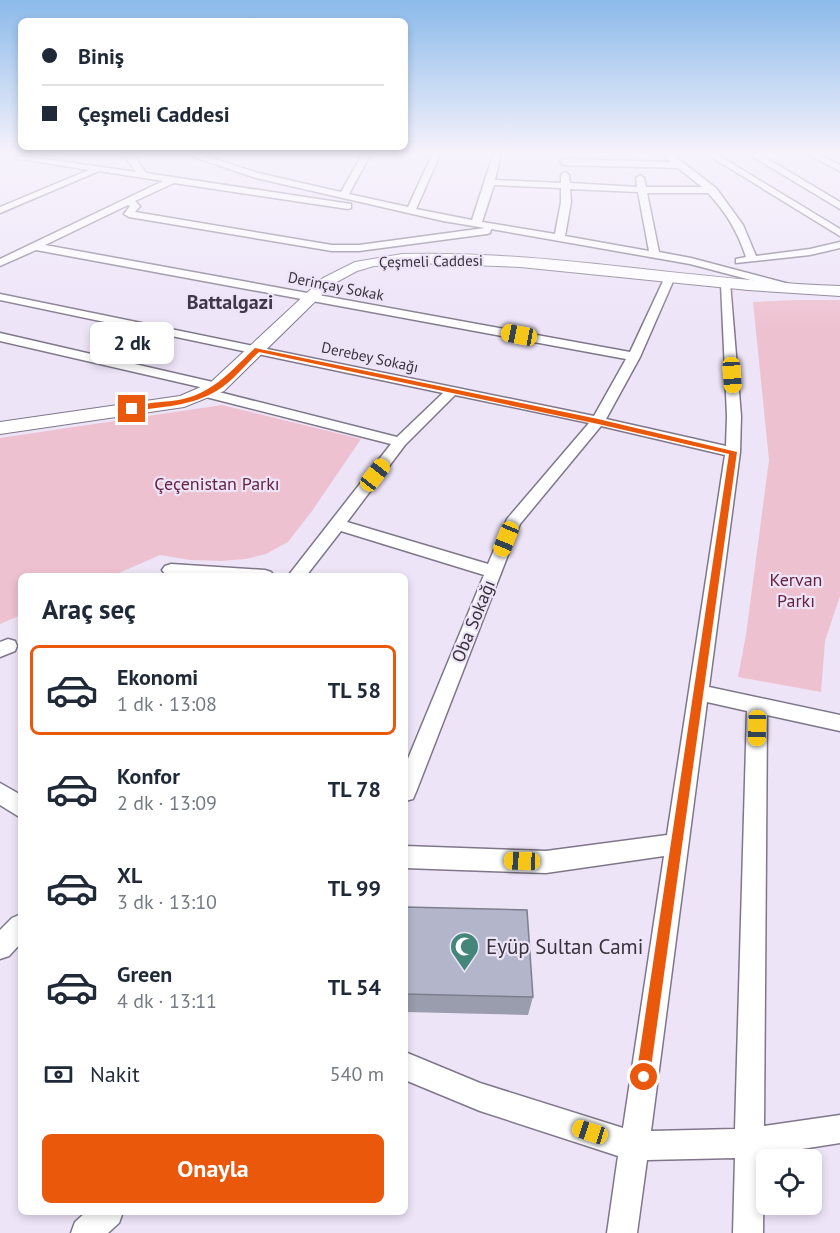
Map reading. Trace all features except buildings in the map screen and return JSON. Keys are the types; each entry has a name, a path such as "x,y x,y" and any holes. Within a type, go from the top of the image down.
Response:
{"street":[{"path":"0,263 107,213"},
{"path":"130,213 129,214 332,248 359,248 506,229"},
{"path":"395,213 443,218"},
{"path":"421,213 712,267 801,290"},
{"path":"476,224 480,213"},
{"path":"559,239 564,213"},
{"path":"647,213 655,256"},
{"path":"730,213 744,234 752,259"},
{"path":"807,213 840,232"},
{"path":"712,267 752,259 810,252 840,245"},
{"name":"Derinçay Sokak","path":"32,246 634,357"},
{"name":"Çeşmeli Caddesi","path":"0,428 184,401 212,390 257,350 311,296 346,270 367,263 391,260 506,261 726,284 840,291"},
{"name":"Oba Sokağı","path":"408,784 513,523 598,421 634,357 670,277"},
{"path":"622,1233 733,452 734,416 726,284"},
{"name":"Derebey Sokağı","path":"0,297 598,421 733,452"},
{"path":"0,337 212,390 400,442"},
{"path":"299,573 400,442 452,391"},
{"path":"337,524 493,572"},
{"path":"171,570 218,573"},
{"path":"700,693 840,723"},
{"path":"748,1233 757,705"},
{"path":"0,792 18,806"},
{"path":"408,857 546,862 676,844"},
{"path":"0,947 18,929"},
{"path":"408,1067 480,1096 634,1146 749,1143 840,1129"},
{"path":"86,1233 105,1215"}],"green space":[{"name":"Kervan Parkı","path":"840,300 840,596 825,641 821,692 738,677 746,635 769,460 753,302"},
{"name":"Çeçenistan Parkı","path":"222,405 361,439 288,542 266,554 246,559 221,561 190,560 160,555 119,573 18,573 18,616 0,624 0,438"}],"place":[{"name":"Eyüp Sultan Cami","path":"465,972"}],"district":[{"name":"Battalgazi","path":"230,302"}],"route":[{"path":"132,409 184,401 204,395 230,376 257,350 598,421 733,452 644,1077"}]}
